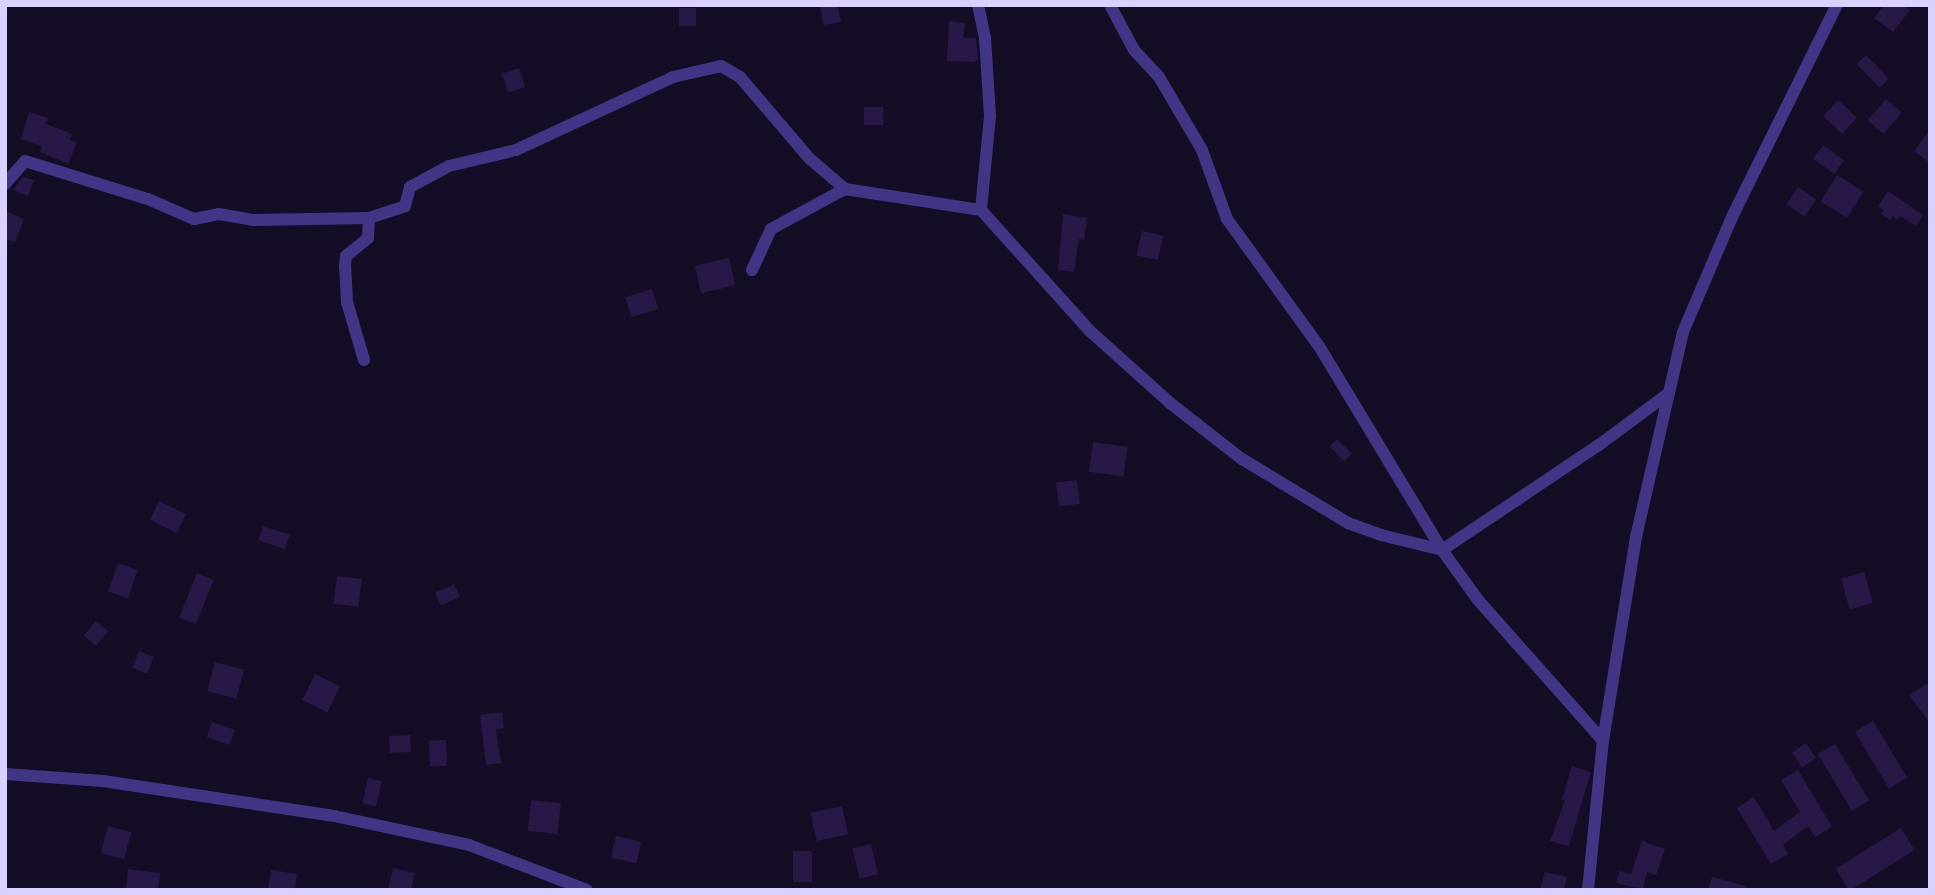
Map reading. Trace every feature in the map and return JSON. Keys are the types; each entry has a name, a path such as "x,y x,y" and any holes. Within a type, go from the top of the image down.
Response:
{"street":[{"path":"978,5 985,38 990,116 981,209"},
{"path":"1110,5 1134,50 1159,78 1202,150 1227,219 1319,346 1442,550 1478,600 1602,741"},
{"path":"1588,890 1602,741 1636,537 1683,332 1732,217 1837,5"},
{"path":"5,184 25,160 148,199 194,219 219,214 252,220 369,218 405,206 410,187 449,166 516,150 673,77 721,66 740,77 809,158 845,189 981,209 1091,332 1170,404 1242,459 1348,523 1442,550 1599,445 1669,393"},
{"path":"752,270 771,229 845,189"},
{"path":"364,360 348,302 345,267 346,256 368,238 369,218"},
{"path":"5,774 103,781 334,816 469,845 587,890"}],"building":[{"path":"820,5 838,5 841,22 823,25"},
{"path":"1884,5 1903,5 1910,10 1893,32 1874,18"},
{"path":"679,8 696,8 696,26 679,26"},
{"path":"949,21 965,23 963,38 976,38 978,59 974,62 947,61"},
{"path":"1866,55 1889,79 1880,88 1857,64"},
{"path":"519,68 525,87 508,93 502,74"},
{"path":"1886,99 1902,113 1883,134 1868,120"},
{"path":"1838,100 1857,118 1842,134 1823,116"},
{"path":"864,107 883,107 883,125 864,125"},
{"path":"29,112 48,118 46,124 72,134 70,140 77,143 68,164 40,152 42,146 21,139"},
{"path":"1930,130 1930,163 1914,151"},
{"path":"1823,145 1844,160 1834,174 1813,159"},
{"path":"1837,175 1863,191 1847,218 1821,201"},
{"path":"23,177 34,180 28,196 13,190"},
{"path":"1798,187 1816,199 1804,217 1786,204"},
{"path":"1888,191 1923,215 1916,226 1900,216 1897,220 1893,216 1890,220 1881,214 1883,210 1878,206"},
{"path":"5,211 24,219 15,242 5,239"},
{"path":"1063,214 1087,218 1084,240 1079,239 1074,272 1058,270"},
{"path":"1142,231 1163,236 1158,260 1136,255"},
{"path":"729,258 735,285 701,293 695,266"},
{"path":"652,289 658,309 631,317 625,297"},
{"path":"1337,439 1352,454 1344,462 1329,447"},
{"path":"1093,442 1128,447 1123,477 1089,472"},
{"path":"1077,480 1080,504 1059,506 1056,483"},
{"path":"159,501 186,514 177,533 150,520"},
{"path":"263,526 290,535 285,549 258,540"},
{"path":"118,563 138,570 128,598 108,591"},
{"path":"1864,572 1873,603 1850,609 1841,579"},
{"path":"197,573 214,580 196,624 179,618"},
{"path":"337,576 362,579 358,607 334,604"},
{"path":"454,584 460,597 441,606 435,593"},
{"path":"96,621 108,631 96,646 84,636"},
{"path":"139,651 154,657 147,674 132,668"},
{"path":"215,662 244,670 236,699 207,691"},
{"path":"315,674 340,686 327,712 302,700"},
{"path":"1930,682 1930,723 1909,695"},
{"path":"502,712 504,728 496,729 501,763 486,765 480,715"},
{"path":"1873,721 1907,778 1889,788 1855,732"},
{"path":"212,722 235,730 229,745 207,737"},
{"path":"410,735 411,752 390,753 389,736"},
{"path":"446,740 447,766 430,767 429,741"},
{"path":"1806,743 1816,758 1802,767 1792,753"},
{"path":"1835,744 1869,801 1852,811 1818,754"},
{"path":"1572,766 1591,772 1569,846 1550,841 1565,800 1562,799"},
{"path":"1798,770 1832,827 1815,837 1808,826 1783,845 1788,854 1771,864 1737,808 1754,797 1774,831 1800,812 1781,780"},
{"path":"368,778 382,781 376,806 363,803"},
{"path":"531,800 561,803 558,834 528,831"},
{"path":"842,806 848,834 817,841 811,813"},
{"path":"108,826 131,832 124,859 101,853"},
{"path":"1901,828 1915,850 1851,890 1836,869"},
{"path":"616,836 641,842 636,863 611,857"},
{"path":"1642,841 1665,849 1656,875 1647,872 1643,889 1616,883 1619,871 1631,874"},
{"path":"871,844 878,874 859,878 852,848"},
{"path":"793,851 812,851 812,882 793,882"},
{"path":"393,868 415,873 411,890 388,890"},
{"path":"128,869 160,873 158,890 126,890"},
{"path":"271,870 297,874 295,890 268,890"},
{"path":"1545,872 1567,877 1564,890 1540,890"},
{"path":"1712,877 1746,886 1746,890 1708,890"}]}
